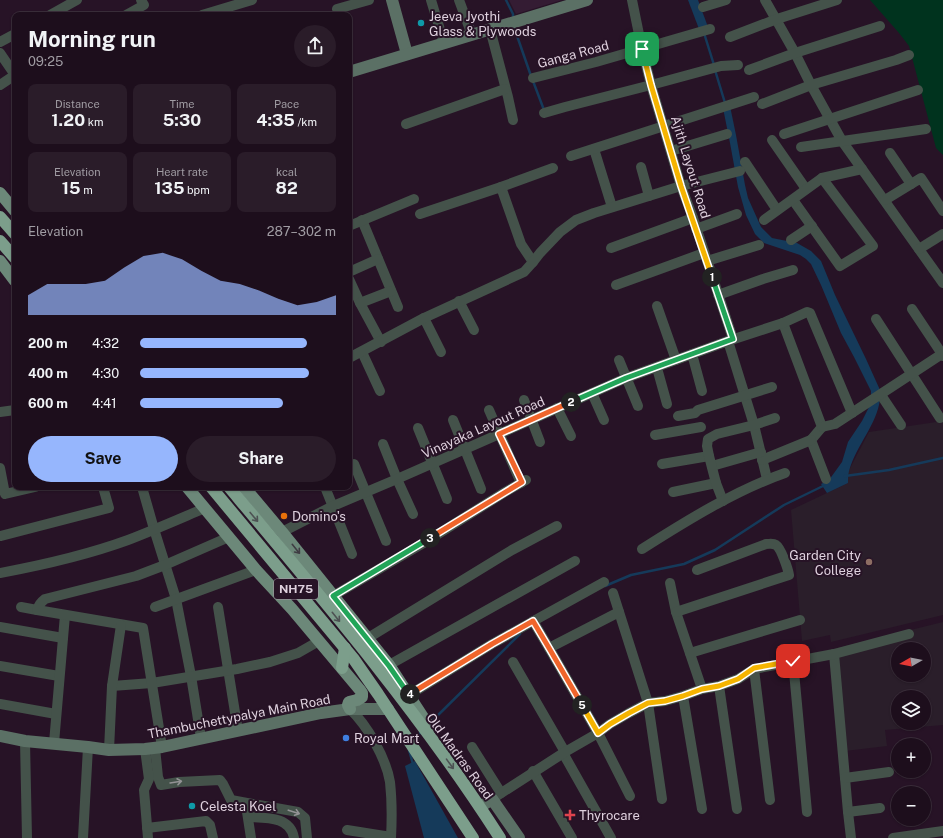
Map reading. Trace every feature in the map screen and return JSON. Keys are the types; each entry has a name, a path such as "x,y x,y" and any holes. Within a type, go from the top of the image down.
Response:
{"highway":[{"path":"1,220 12,231"},
{"path":"0,241 12,255"},
{"name":"NH75","path":"213,490 345,648 388,709 473,838"},
{"name":"Old Madras Road","path":"232,490 392,685 480,807 500,838"},
{"path":"342,668 345,648"}],"main road":[{"path":"392,0 408,54"},
{"path":"352,71 587,0"},
{"path":"0,193 12,207"},
{"path":"1,220 12,212"},
{"path":"2,266 12,278"},
{"path":"190,490 362,693 362,697 349,702 348,705 350,709"},
{"path":"247,490 368,638 389,666 430,728 436,746"},
{"name":"Thambuchettypalya Main Road","path":"0,736 25,741 109,750 154,748 321,713 350,709 388,709"},
{"path":"480,807 496,796 519,838"}],"street":[{"path":"55,12 77,0"},
{"path":"131,12 144,5 141,0"},
{"path":"212,12 252,0"},
{"path":"337,9 369,0"},
{"path":"431,0 444,43"},
{"path":"459,0 472,35"},
{"name":"Ajith Layout Road","path":"632,0 651,85 681,186 718,295 767,479"},
{"path":"703,7 726,0"},
{"path":"765,0 842,141 943,283"},
{"path":"730,37 776,19 837,0"},
{"path":"749,70 795,53 880,26"},
{"path":"490,29 513,120"},
{"name":"Ganga Road","path":"533,78 596,62 705,30"},
{"path":"0,42 12,36"},
{"path":"0,53 12,71"},
{"path":"571,156 664,126 811,85 909,55"},
{"path":"544,113 564,106 717,67 738,65"},
{"path":"0,85 12,77"},
{"path":"406,124 506,89"},
{"path":"784,134 918,90"},
{"path":"801,147 926,129"},
{"path":"671,151 727,134"},
{"path":"772,140 806,189"},
{"path":"594,149 612,207"},
{"path":"890,153 911,184"},
{"path":"745,162 777,210"},
{"path":"641,167 650,196"},
{"path":"420,214 553,168"},
{"path":"764,220 822,178 862,169"},
{"path":"352,357 424,318 524,272 560,232 576,220 612,207 681,186 740,171"},
{"path":"793,200 840,266 873,246 822,178"},
{"path":"885,200 921,178 942,209"},
{"path":"501,187 521,244 533,262"},
{"path":"352,225 414,199"},
{"path":"696,229 737,214"},
{"path":"611,248 693,218"},
{"path":"362,220 398,307"},
{"path":"791,240 812,226"},
{"path":"919,249 943,234"},
{"path":"616,285 705,257 759,245"},
{"path":"352,271 378,258"},
{"path":"718,295 793,270"},
{"path":"352,286 380,342"},
{"path":"360,303 391,291"},
{"path":"459,302 474,330"},
{"path":"657,306 676,360"},
{"path":"712,466 761,456 810,440 822,427 835,424 943,355 912,309"},
{"name":"Vinayaka Layout Road","path":"282,532 333,506 366,493 626,378 657,368 730,340 783,324 807,312 810,313 852,413"},
{"path":"424,318 441,352"},
{"path":"876,319 940,418"},
{"path":"783,324 822,427"},
{"path":"362,352 380,391"},
{"path":"692,354 702,391"},
{"path":"619,360 638,406"},
{"path":"657,368 667,404"},
{"path":"678,416 695,413 698,410 772,387"},
{"path":"592,393 604,420"},
{"path":"881,395 901,425"},
{"path":"524,400 540,442"},
{"path":"557,408 571,436"},
{"path":"0,412 12,410"},
{"path":"333,596 427,541 524,481 499,434 489,410"},
{"path":"695,413 708,439 707,446 709,456 716,483 723,501"},
{"path":"708,439 717,434 754,426 775,418"},
{"path":"452,420 481,489"},
{"path":"655,435 701,427"},
{"path":"418,428 447,499"},
{"path":"810,440 826,479"},
{"path":"383,444 413,514"},
{"path":"662,464 709,456"},
{"path":"354,464 386,541"},
{"path":"0,468 5,494 22,490"},
{"path":"642,549 674,528 723,501 767,479 785,473"},
{"path":"673,492 716,483"},
{"path":"1,536 109,508 104,490"},
{"path":"143,490 176,598 201,738"},
{"path":"326,490 352,554"},
{"path":"0,573 53,562 104,548 128,540 205,508"},
{"path":"368,638 512,550 557,526"},
{"path":"37,610 39,603 44,599 136,576 229,537"},
{"path":"676,612 789,576 778,547 773,544 766,544 697,570"},
{"path":"389,666 576,560"},
{"path":"155,606 256,570"},
{"path":"409,695 492,644 535,624 604,582"},
{"path":"670,583 676,612 702,689"},
{"path":"613,593 648,703 662,798"},
{"path":"21,607 143,628 152,682 154,748 158,777 161,785"},
{"path":"218,607 238,731"},
{"path":"549,648 619,612"},
{"path":"54,743 65,615"},
{"path":"690,653 800,620"},
{"path":"535,624 598,733 630,796"},
{"path":"109,750 112,686 121,625"},
{"path":"0,627 63,638"},
{"path":"472,746 496,796 564,752 648,703 665,701 702,689 719,686 738,679 754,668 834,654 909,634"},
{"path":"112,686 152,682 270,662 298,653 319,641"},
{"path":"834,654 851,838"},
{"path":"793,661 807,812"},
{"path":"513,662 611,838"},
{"path":"0,666 60,676"},
{"path":"754,668 770,800"},
{"path":"719,686 737,809"},
{"path":"683,696 702,809"},
{"path":"0,704 56,714"},
{"path":"347,830 391,838 392,819 390,781 386,768 368,731 350,709"},
{"path":"25,741 27,838"},
{"path":"83,838 88,747"},
{"path":"154,748 149,779 144,790 147,833 206,821 210,825 213,838"},
{"path":"533,772 572,838"},
{"path":"845,778 889,772"},
{"path":"144,790 179,782 220,780 231,800 298,812 305,818 307,838"},
{"path":"246,802 251,838"},
{"path":"848,812 880,808"},
{"path":"248,817 283,822 290,827 294,838"},
{"path":"893,838 943,832"}],"shaded area":[{"path":"509,0 562,0 516,14"},
{"name":"Garden City College","path":"943,421 943,615 831,642 830,635 802,641 791,510 848,483 848,472 869,432"},
{"path":"943,622 943,725 931,726 931,690 891,690 891,729 885,730 887,746 845,751 833,649"}],"green space":[{"path":"870,0 943,0 943,155 936,148 909,46"}],"water":[{"path":"688,0 698,0 708,27 699,29"},
{"path":"730,106 748,198 761,227 772,238 797,243 811,251 821,261 835,295 880,390 871,397 871,391 841,333 811,264 800,255 764,243 755,234 746,215 738,187 723,108"},
{"path":"880,399 875,418 852,462 848,483 827,493 821,484 829,480 842,462 848,442 862,421 870,405"},
{"path":"415,761 458,838 424,838 405,766"}],"waterway":[{"path":"506,0 513,14 513,19"},
{"path":"514,26 531,76"},
{"path":"704,33 714,65"},
{"path":"715,70 725,103"},
{"path":"533,81 544,110"},
{"path":"845,476 889,470 943,458"},
{"path":"605,586 631,575 684,564 715,550 784,505 823,486"},
{"path":"430,723 520,634"},
{"path":"413,740 422,731"},
{"path":"409,750 413,764"}],"place":[{"name":"Jeeva Jyothi Glass & Plywoods","path":"421,23"},
{"name":"Domino's","path":"284,516"},
{"name":"Garden City College","path":"869,562"},
{"name":"Royal Mart","path":"346,738"},
{"name":"Celesta Koel","path":"192,806"},
{"name":"Thyrocare","path":"570,815"}],"route":[{"path":"642,49 651,85 681,186 733,339 626,378 499,434 522,482 427,541 333,596 368,638 409,695 492,644 533,621 598,733 610,724 648,703 665,701 702,689 719,686 738,679 754,668 793,661"}]}
